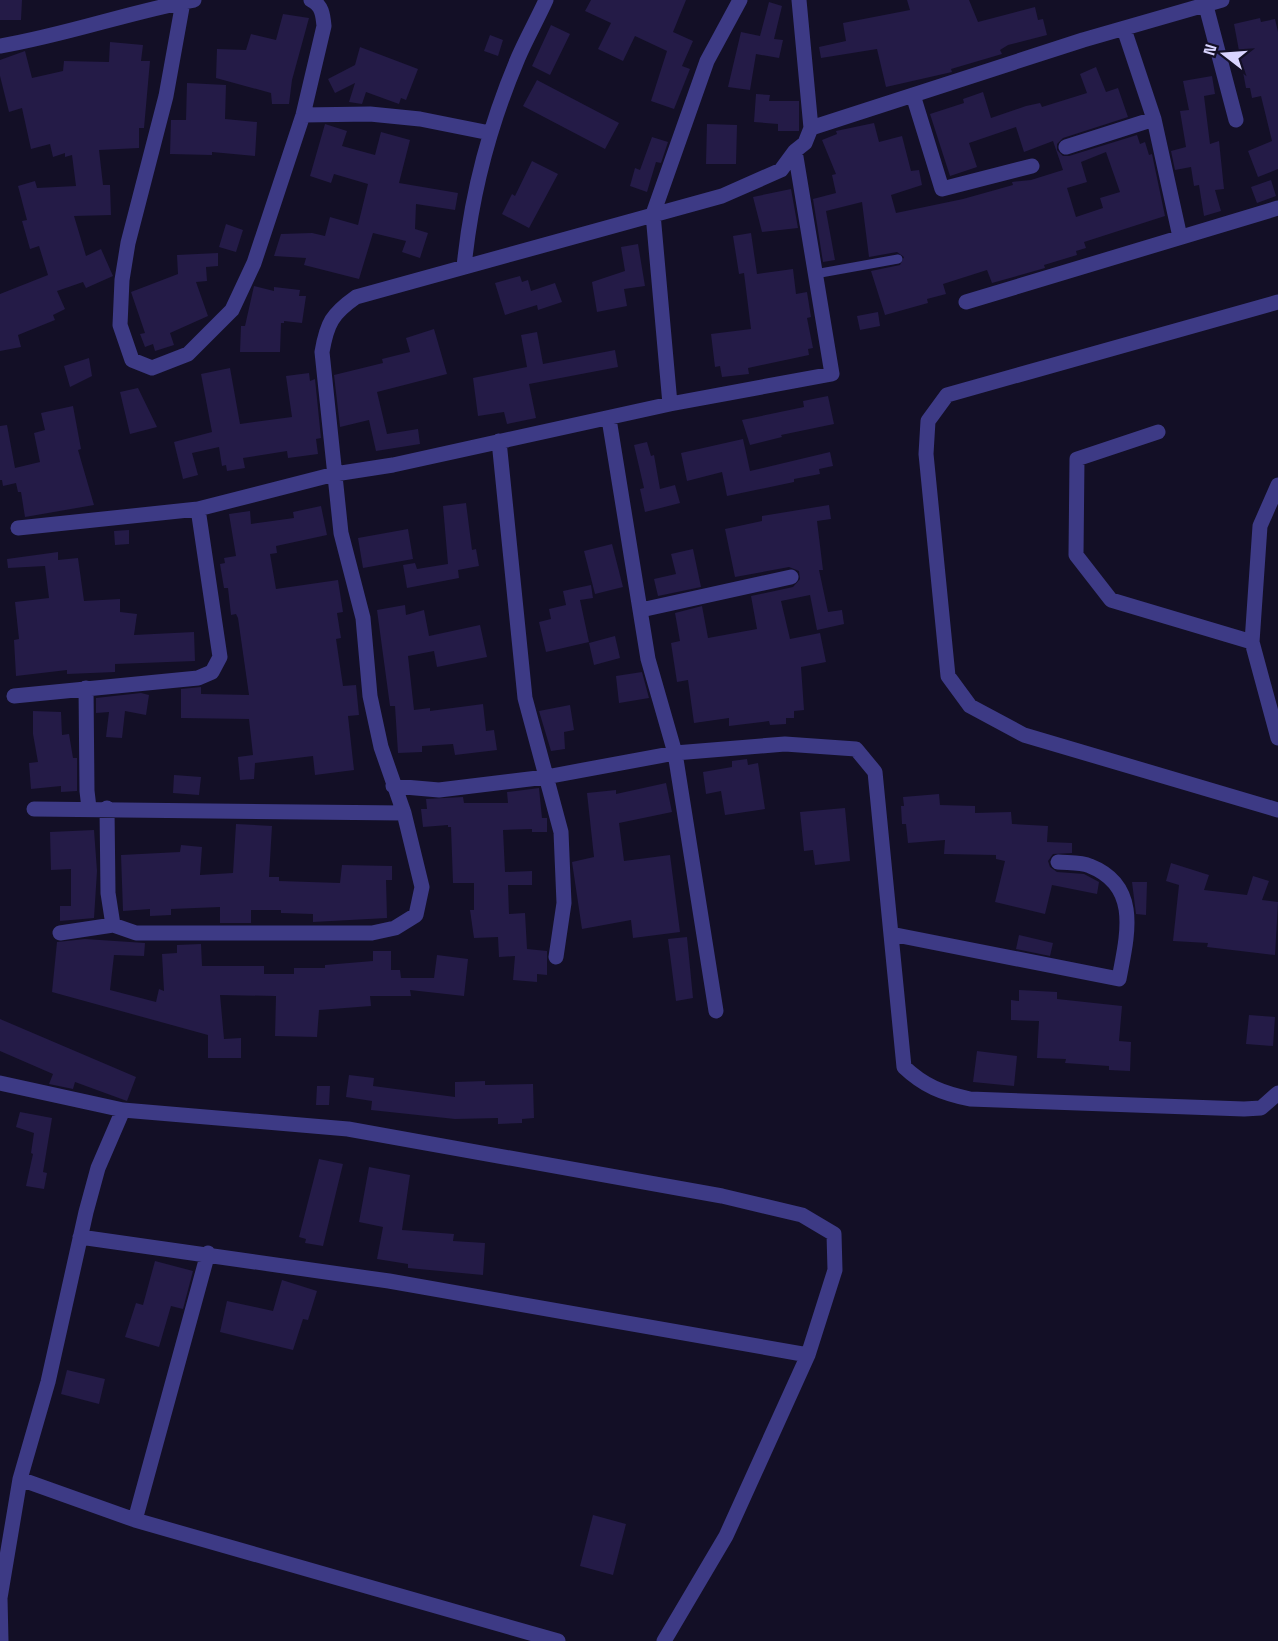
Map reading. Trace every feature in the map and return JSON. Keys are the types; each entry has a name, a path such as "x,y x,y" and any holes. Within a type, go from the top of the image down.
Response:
{"street":[{"path":"0,46 51,37 189,1 128,243 122,280 120,325 132,360 152,368 188,354 232,310 254,263 303,115 324,26 323,13 317,3 311,0"},
{"path":"464,267 468,232 490,133 518,58 546,0"},
{"path":"670,404 653,214 707,61 740,0"},
{"path":"60,933 113,926 136,933 372,933 394,928 416,915 422,887 404,813 393,786 370,696 363,618 341,533 322,352 326,330 335,312 356,297 614,227 732,192 782,170 795,151 805,143 811,128 799,0"},
{"path":"811,128 913,94 1222,0"},
{"path":"1206,6 1236,120"},
{"path":"1124,29 1154,118 1180,237"},
{"path":"913,94 942,189 1032,166"},
{"path":"303,115 370,114 420,119 490,133"},
{"path":"1066,147 1154,118"},
{"path":"18,528 198,509 335,474 393,465 670,404 832,374 795,151"},
{"path":"966,302 1278,208"},
{"path":"1278,302 947,395 928,421 926,454 948,676 970,706 1024,735 1278,810"},
{"path":"609,419 648,659 675,753 716,1011"},
{"path":"1158,432 1077,459 1076,555 1111,600 1252,642"},
{"path":"499,441 525,698 561,832 564,903 556,957"},
{"path":"1278,485 1260,526 1252,642 1278,738"},
{"path":"14,696 198,678 212,672 220,657 198,509"},
{"path":"641,610 791,577"},
{"path":"86,688 89,808"},
{"path":"393,786 439,790 546,777 675,753 786,744 856,749 875,772 904,1066 920,1083 942,1093 970,1099 1244,1109 1261,1108 1278,1094"},
{"path":"107,808 108,893 113,926"},
{"path":"33,809 404,813"},
{"path":"891,934 1119,979 1127,937 1127,904 1114,880 1089,865 1058,862"},
{"path":"0,1083 123,1110 348,1129 722,1196 802,1215 834,1234 835,1270 808,1355 726,1536 664,1641"},
{"path":"1,1641 0,1598 20,1479 48,1382 80,1237 98,1168 123,1110"},
{"path":"80,1237 208,1254 541,1306 808,1355"},
{"path":"135,1520 208,1254"},
{"path":"20,1479 135,1520 558,1641"}],"lane":[{"path":"815,274 898,259"}],"building":[{"path":"0,0 22,0 21,20 0,20"},
{"path":"591,0 686,0 673,32 693,41 682,66 690,69 674,109 651,101 667,51 635,36 623,61 598,49 611,23 585,11"},
{"path":"907,0 969,0 978,22 1035,7 1038,20 1043,19 1047,35 1008,45 1000,50 1002,54 951,69 952,72 886,87 877,49 821,58 819,47 846,41 843,23 910,10"},
{"path":"769,2 782,6 774,39 783,40 779,58 756,54 750,90 728,87 741,32 760,36"},
{"path":"283,14 309,18 292,80 289,104 272,104 271,93 216,78 217,49 246,50 251,34 276,40"},
{"path":"1260,18 1261,22 1275,19 1278,32 1278,169 1258,177 1248,151 1272,141 1261,96 1252,98 1250,88 1246,88 1234,24"},
{"path":"551,25 570,34 550,75 532,66"},
{"path":"490,35 503,40 498,56 484,51"},
{"path":"110,42 143,45 141,61 150,61 144,128 139,128 139,148 99,150 103,185 110,185 111,215 74,216 86,256 101,249 113,276 86,288 83,282 57,291 65,309 53,315 55,320 18,335 21,347 0,351 0,294 48,275 39,246 30,249 22,221 27,220 18,186 35,181 37,188 76,186 72,155 65,157 65,153 53,157 50,144 31,149 22,108 9,112 0,76 0,60 25,51 32,78 63,71 64,61 109,62"},
{"path":"360,47 418,69 406,100 401,98 399,104 366,92 362,104 349,102 355,83 335,93 328,79 355,65"},
{"path":"1096,67 1106,92 1118,88 1128,117 1063,138 1057,144 1057,150 1063,156 1069,156 1137,135 1140,144 1145,142 1149,155 1152,154 1165,216 1084,242 1086,248 1076,251 1077,255 1044,265 1045,268 992,283 987,270 943,284 946,294 927,299 928,303 885,315 871,271 900,265 904,257 897,252 869,257 862,202 826,211 835,260 823,262 813,199 836,193 832,175 836,174 822,140 837,134 836,131 874,123 879,142 902,136 911,171 919,170 922,185 891,195 896,213 963,199 1013,185 1012,182 1031,180 1063,170 1053,141 1024,152 1016,127 969,143 977,167 950,176 930,114 964,103 963,99 983,92 991,118 1026,106 1040,103 1042,107 1087,93 1080,74","holes":["1106,152 1120,192 1100,198 1103,208 1076,217 1067,188 1087,182 1081,162"]},
{"path":"1212,76 1215,94 1204,96 1210,144 1219,141 1224,189 1215,190 1221,211 1204,216 1199,185 1194,186 1191,167 1175,170 1171,151 1186,147 1180,111 1189,110 1183,81"},
{"path":"537,80 619,123 605,149 523,106"},
{"path":"187,83 226,85 225,119 257,122 255,156 212,152 212,155 170,154 171,120 186,120"},
{"path":"756,94 770,95 769,101 799,101 799,131 778,131 778,124 754,122"},
{"path":"325,124 347,131 342,146 375,155 381,132 410,140 399,183 458,193 455,210 416,204 415,229 428,233 420,258 402,252 406,241 373,233 359,279 304,265 306,258 274,256 281,234 312,233 325,236 330,217 358,225 368,184 334,174 331,183 310,176"},
{"path":"707,124 737,125 736,164 706,164"},
{"path":"652,137 668,142 661,163 656,162 647,192 630,186 635,168 640,170"},
{"path":"532,161 558,174 529,228 502,214 512,194 515,196"},
{"path":"1271,180 1276,196 1257,203 1251,187"},
{"path":"791,189 798,228 762,232 753,197"},
{"path":"226,224 243,230 236,252 219,247"},
{"path":"751,233 757,274 793,269 796,294 807,292 811,317 807,318 813,348 808,349 809,355 748,368 749,374 722,377 720,366 715,367 711,334 751,329 744,273 739,274 733,236"},
{"path":"638,244 645,286 624,289 627,306 597,312 592,282 625,271 621,247"},
{"path":"218,253 218,266 206,267 207,281 196,282 208,316 170,333 174,345 155,351 153,344 145,347 140,334 145,333 131,292 178,274 177,255"},
{"path":"520,276 522,282 528,280 531,291 555,283 562,302 538,310 537,305 505,315 495,283"},
{"path":"254,286 274,291 274,287 300,290 299,296 306,296 302,323 284,321 281,323 280,352 240,352 241,326 245,326"},
{"path":"878,312 880,326 860,330 857,316"},
{"path":"434,329 447,374 377,392 387,434 418,429 420,444 376,451 369,420 340,427 334,375 383,363 382,359 410,352 406,338"},
{"path":"537,332 543,364 615,350 618,367 529,384 536,418 507,424 504,412 478,416 473,378 527,367 521,335"},
{"path":"89,358 92,376 70,387 64,366"},
{"path":"230,368 240,424 292,417 286,376 309,373 310,381 315,379 321,438 316,439 318,454 288,458 287,451 243,458 245,468 227,471 226,465 222,466 219,447 192,453 198,475 183,479 174,442 212,432 201,374"},
{"path":"138,388 157,427 130,434 120,392"},
{"path":"828,396 834,424 781,435 782,437 750,445 742,420 804,407 803,401"},
{"path":"73,406 81,449 78,450 94,505 25,517 21,492 18,492 16,483 3,486 0,480 0,426 7,425 15,468 40,462 34,433 45,430 41,413"},
{"path":"743,439 750,471 830,452 833,466 819,469 820,474 794,479 794,482 727,496 722,472 687,481 681,453"},
{"path":"647,442 651,456 654,455 660,489 675,485 680,503 645,512 640,489 644,488 634,445"},
{"path":"466,503 472,550 476,549 479,566 458,570 459,578 407,588 403,565 415,563 417,569 448,564 443,506"},
{"path":"829,505 831,519 817,521 823,570 819,570 828,612 842,610 844,624 817,630 810,595 781,601 790,639 820,633 826,662 801,667 804,710 794,711 794,718 786,718 786,724 770,725 769,721 729,726 729,718 694,723 688,680 677,682 671,643 680,641 675,613 702,606 708,638 757,629 751,596 793,587 800,579 799,571 789,567 735,577 725,529 762,521 762,516"},
{"path":"321,506 327,535 276,546 277,553 270,554 276,589 338,580 343,612 337,613 341,638 336,639 343,686 356,685 359,715 348,716 354,770 315,775 313,756 255,763 254,779 240,780 238,757 253,755 249,719 181,718 181,689 201,687 201,694 249,695 238,618 236,614 231,615 228,588 224,588 220,564 225,563 224,558 236,556 229,514 250,511 251,524 294,518 293,512"},
{"path":"408,529 413,559 363,568 358,538"},
{"path":"129,530 129,544 115,545 114,531"},
{"path":"612,544 623,587 595,594 584,551"},
{"path":"693,549 701,587 658,596 654,579 676,574 671,554"},
{"path":"58,552 58,560 78,558 84,601 120,599 120,612 137,614 134,635 194,632 195,661 115,664 115,672 67,674 67,670 16,676 14,640 19,639 15,602 49,598 45,566 8,568 7,559"},
{"path":"591,585 593,598 580,600 589,642 546,652 539,622 551,619 549,609 566,605 563,591"},
{"path":"405,605 406,615 424,610 429,636 480,625 487,657 437,667 434,651 408,656 414,710 430,708 430,711 483,704 486,731 494,730 497,750 455,755 453,744 422,746 422,752 398,753 395,706 390,706 377,610"},
{"path":"615,636 620,658 594,665 589,643"},
{"path":"642,672 649,698 619,703 616,676"},
{"path":"141,693 149,695 146,715 125,711 122,738 106,737 109,712 96,713 96,698"},
{"path":"570,705 574,730 564,732 565,749 551,751 539,711"},
{"path":"33,711 61,712 62,735 69,734 73,758 77,758 77,791 61,792 61,786 31,789 29,763 38,762 33,734"},
{"path":"747,759 748,765 758,763 765,809 725,815 721,791 706,794 703,772 732,767 732,761"},
{"path":"174,775 201,777 199,795 173,793"},
{"path":"666,783 672,812 619,823 624,861 670,855 680,932 633,938 631,920 582,929 572,862 594,857 587,793 616,790 616,794"},
{"path":"539,788 542,818 547,818 547,832 532,832 532,829 503,830 505,872 532,871 532,885 508,885 509,914 525,913 527,949 547,951 547,975 537,974 537,982 513,980 515,956 499,957 498,937 474,938 470,910 474,910 474,883 453,883 451,827 448,825 423,827 421,809 427,809 426,799 463,797 464,803 508,803 507,792"},
{"path":"939,794 940,805 975,806 975,813 1011,812 1012,824 1048,826 1047,842 1072,843 1072,853 1053,854 1048,861 1050,867 1057,872 1084,874 1099,882 1097,894 1052,885 1045,914 995,902 1005,861 996,859 996,855 944,854 945,840 908,843 906,824 902,824 903,797"},
{"path":"845,808 850,861 815,865 813,850 804,851 800,812"},
{"path":"236,824 272,826 269,877 279,877 279,881 340,883 342,865 392,866 392,880 386,880 387,918 313,922 313,914 281,913 281,910 251,910 251,923 220,923 220,907 171,909 171,915 150,916 150,909 123,911 121,855 180,852 181,845 202,847 200,875 233,873"},
{"path":"94,830 97,871 94,918 60,921 60,906 71,906 71,869 51,870 50,832"},
{"path":"1171,863 1209,875 1204,890 1247,895 1253,876 1269,881 1262,900 1278,902 1275,955 1207,947 1208,943 1173,941 1179,885 1166,881"},
{"path":"1132,882 1147,882 1146,915 1136,914"},
{"path":"1019,935 1053,943 1050,956 1016,949"},
{"path":"687,937 693,998 676,1001 668,939"},
{"path":"85,939 145,943 144,956 114,955 110,990 156,1002 159,989 164,991 162,954 177,953 177,945 201,944 202,966 264,966 264,974 294,974 294,968 325,968 325,965 373,961 373,951 391,951 391,970 400,970 401,978 434,978 437,955 468,959 464,996 410,990 411,996 370,996 371,1006 319,1010 317,1037 275,1036 276,996 220,995 224,1039 241,1038 241,1058 208,1058 208,1035 52,992 57,942"},
{"path":"1019,990 1057,992 1057,999 1122,1006 1119,1041 1131,1042 1130,1071 1109,1070 1109,1066 1065,1063 1066,1059 1037,1058 1039,1021 1011,1020 1011,1000 1019,1001"},
{"path":"1249,1015 1275,1017 1273,1046 1246,1044"},
{"path":"0,1019 136,1077 127,1101 75,1082 73,1089 49,1084 53,1074 0,1051"},
{"path":"977,1051 1017,1056 1014,1086 973,1082"},
{"path":"349,1075 374,1078 373,1086 455,1097 455,1082 485,1081 485,1085 533,1084 534,1118 522,1119 522,1123 498,1124 498,1118 455,1119 371,1110 372,1101 346,1097"},
{"path":"317,1086 330,1086 329,1105 316,1105"},
{"path":"20,1112 52,1118 43,1172 47,1173 44,1189 26,1186 33,1154 31,1153 34,1133 16,1127"},
{"path":"319,1159 343,1164 323,1246 305,1243 306,1239 299,1237"},
{"path":"369,1167 410,1175 402,1230 454,1234 453,1241 485,1243 483,1275 408,1268 408,1264 377,1259 383,1227 359,1222"},
{"path":"155,1261 193,1271 183,1309 171,1306 159,1347 125,1337 136,1303 143,1305"},
{"path":"282,1280 317,1291 308,1320 303,1319 293,1350 220,1332 227,1301 273,1311"},
{"path":"67,1370 105,1379 99,1404 61,1394"},
{"path":"593,1515 626,1524 613,1575 580,1566"}]}
